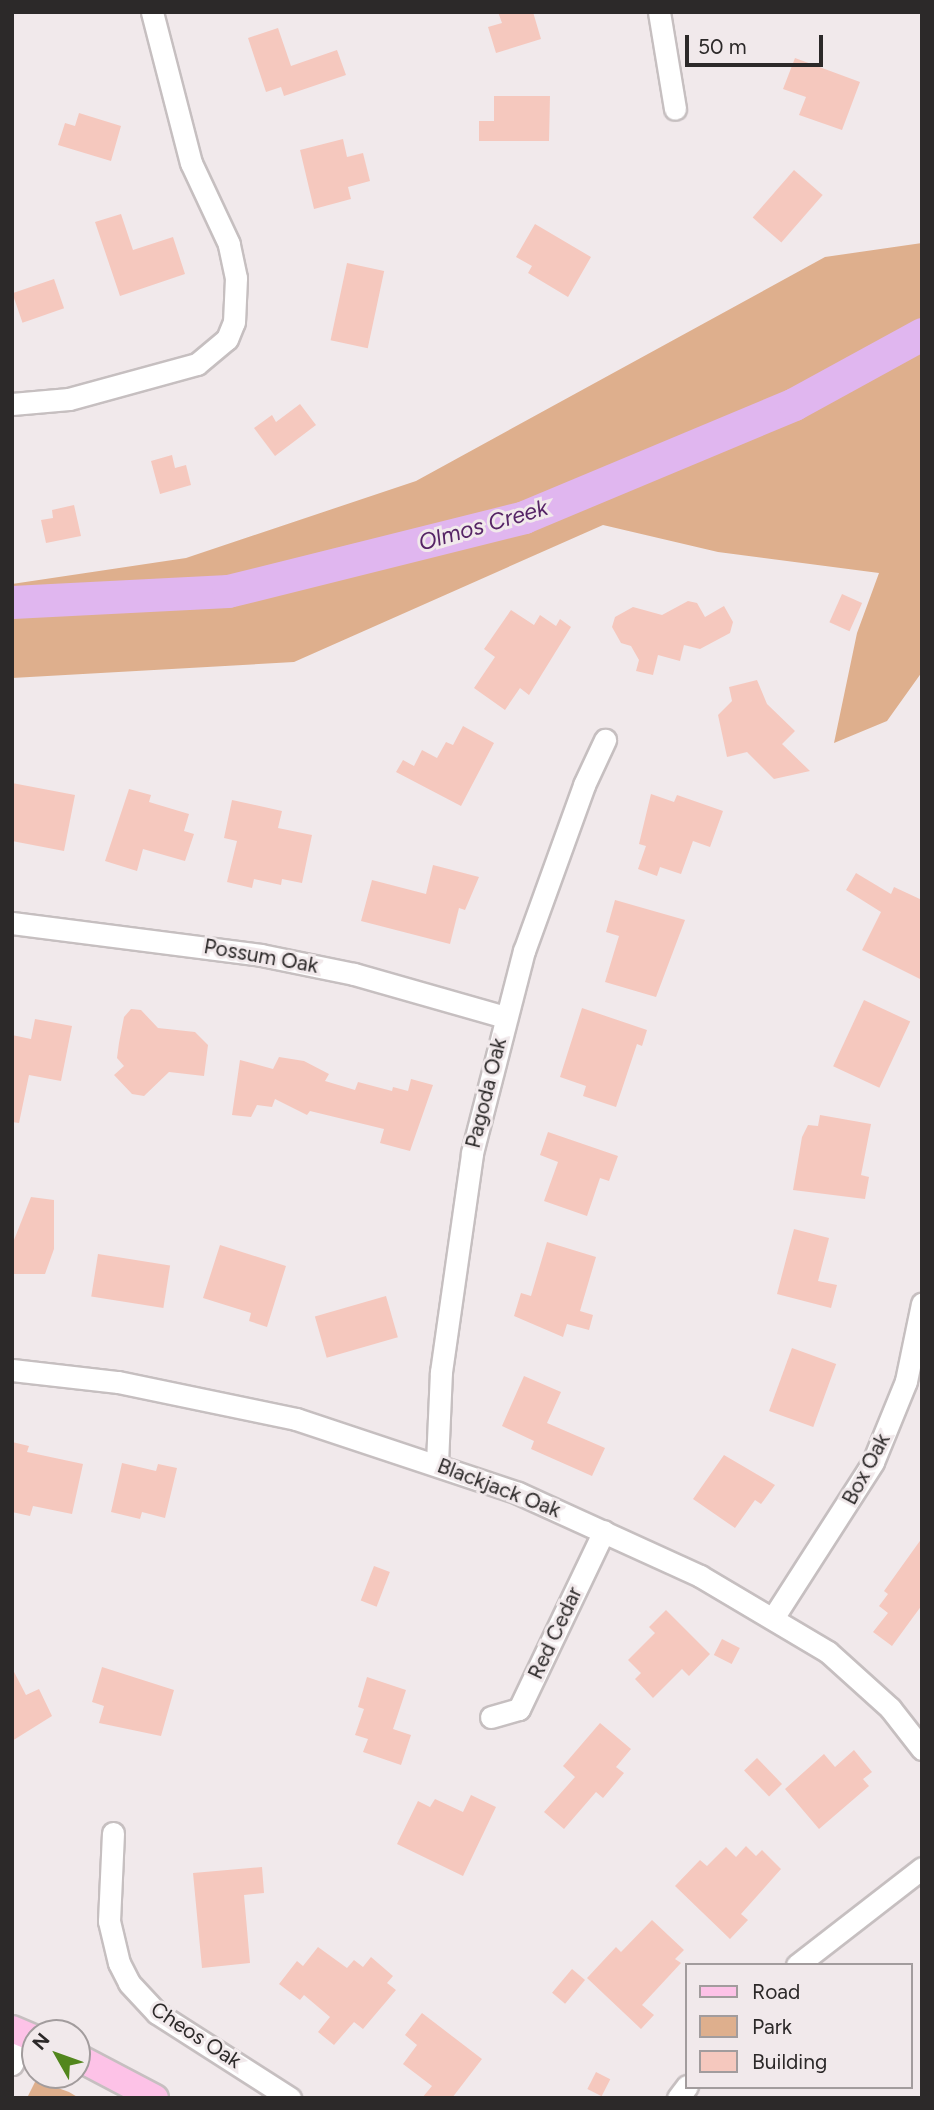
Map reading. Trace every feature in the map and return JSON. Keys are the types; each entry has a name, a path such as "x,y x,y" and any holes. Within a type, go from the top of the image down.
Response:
{"main road":[{"path":"91,2064 155,2098"}],"street":[{"path":"12,404 69,399 197,364 226,340 234,322 236,278 229,244 191,163 152,12"},
{"path":"659,12 675,109"},
{"name":"Pagoda Oak","path":"437,1463 441,1372 471,1153 505,1017 546,887 605,740"},
{"name":"Possum Oak","path":"12,923 168,940 288,961 354,974 505,1017"},
{"name":"Box Oak","path":"774,1618 873,1462 906,1381 922,1304"},
{"name":"Blackjack Oak","path":"12,1370 118,1382 296,1419 437,1463 604,1531 700,1576 774,1618 860,1678 922,1749"},
{"name":"Red Cedar","path":"491,1717 519,1709 604,1531"},
{"name":"Cheos Oak","path":"113,1833 109,1921 118,1963 129,1983 157,2013 290,2098"},
{"path":"800,1963 922,1868"},
{"path":"12,2064 21,2042"}],"green space":[{"path":"922,243 922,672 887,721 834,743 857,633 879,573 718,552 603,525 294,662 12,678 12,584 186,558 416,481 825,257"},
{"path":"32,2089 61,2089 79,2098 27,2098"}],"building":[{"path":"498,12 533,12 541,39 496,53 488,27 502,23"},
{"path":"278,28 291,66 337,50 346,75 284,96 281,87 266,92 248,38"},
{"path":"795,58 860,82 842,130 799,115 806,97 783,89"},
{"path":"494,96 550,96 549,141 479,141 479,121 494,121"},
{"path":"79,113 121,126 111,161 58,145 65,123 75,126"},
{"path":"343,139 347,157 363,153 370,181 348,187 351,199 314,209 300,150"},
{"path":"794,170 823,195 781,242 753,218"},
{"path":"121,214 133,250 173,237 185,274 120,296 95,222"},
{"path":"535,224 591,257 568,297 528,273 532,266 516,257"},
{"path":"347,263 384,271 368,348 331,340"},
{"path":"54,279 64,308 22,323 12,293"},
{"path":"300,404 316,425 275,456 254,428 272,415 276,422"},
{"path":"172,455 175,468 186,465 191,485 160,494 151,461"},
{"path":"74,505 81,536 46,543 41,520 53,518 52,510"},
{"path":"842,594 862,603 849,631 829,622"},
{"path":"688,601 697,603 705,617 724,606 733,622 730,633 700,649 684,645 680,661 658,655 653,675 636,671 639,660 631,646 621,643 612,627 615,617 633,607 662,615"},
{"path":"511,610 534,625 540,615 556,626 560,619 571,627 529,695 520,688 505,710 474,688 495,657 484,649"},
{"path":"757,680 767,704 795,731 782,744 810,771 774,779 747,752 727,757 718,715 732,701 729,687"},
{"path":"463,726 494,743 461,806 396,772 403,760 414,766 422,750 437,758 446,742 453,745"},
{"path":"12,783 75,795 64,851 12,841"},
{"path":"129,789 151,795 149,802 189,814 184,831 194,834 185,861 143,849 137,871 105,861"},
{"path":"651,794 674,802 677,795 723,811 710,847 693,841 681,874 660,867 657,876 638,869 646,846 639,844"},
{"path":"232,800 282,811 278,828 312,835 302,883 282,879 281,885 254,879 252,888 227,882 237,841 224,838"},
{"path":"433,865 479,877 465,910 459,908 450,944 361,921 372,880 426,894"},
{"path":"856,873 891,894 894,887 922,900 922,980 862,950 881,912 846,890"},
{"path":"615,900 685,920 656,997 605,982 619,936 606,932"},
{"path":"864,1000 910,1022 879,1088 833,1066"},
{"path":"582,1008 647,1030 642,1046 637,1044 616,1107 583,1096 586,1086 560,1077"},
{"path":"131,1009 141,1010 158,1028 195,1032 208,1045 204,1076 169,1072 144,1096 132,1094 114,1075 124,1066 117,1058 124,1017"},
{"path":"35,1019 72,1026 61,1081 29,1075 19,1123 12,1122 12,1035 31,1039"},
{"path":"279,1057 304,1061 329,1074 325,1081 355,1090 358,1082 392,1091 393,1087 408,1091 411,1079 433,1085 410,1151 380,1143 384,1129 310,1111 307,1115 275,1099 272,1107 257,1105 251,1117 232,1115 240,1060 273,1069"},
{"path":"820,1115 871,1124 861,1175 869,1177 865,1199 793,1190 802,1137 808,1125 818,1126"},
{"path":"548,1132 618,1156 609,1181 600,1178 587,1216 544,1201 558,1162 540,1155"},
{"path":"31,1197 54,1200 54,1249 45,1274 12,1274 12,1245"},
{"path":"794,1229 829,1238 818,1281 837,1285 831,1308 777,1294"},
{"path":"547,1242 596,1257 580,1311 593,1315 589,1330 567,1324 563,1337 514,1316 521,1293 531,1296"},
{"path":"220,1245 286,1266 267,1327 249,1321 251,1313 203,1298"},
{"path":"98,1254 170,1265 163,1308 91,1296"},
{"path":"386,1296 398,1337 327,1358 315,1316"},
{"path":"792,1348 836,1364 813,1427 769,1411"},
{"path":"524,1376 561,1392 547,1423 605,1448 592,1476 531,1449 534,1441 502,1426"},
{"path":"12,1442 29,1446 27,1452 83,1464 72,1514 33,1506 30,1516 12,1512"},
{"path":"724,1455 775,1485 761,1504 755,1500 735,1528 693,1499"},
{"path":"122,1463 156,1471 158,1464 177,1468 165,1518 142,1512 140,1519 111,1512"},
{"path":"922,1538 922,1605 892,1646 873,1632 888,1613 879,1606 888,1594 884,1591"},
{"path":"374,1566 390,1572 377,1607 361,1601"},
{"path":"666,1610 710,1654 689,1676 682,1669 653,1698 635,1679 641,1673 628,1660 655,1633 649,1627"},
{"path":"722,1639 740,1648 732,1664 714,1655"},
{"path":"102,1667 174,1690 161,1736 99,1723 104,1706 92,1702"},
{"path":"12,1668 26,1695 39,1689 52,1716 12,1741"},
{"path":"367,1677 406,1690 393,1729 411,1735 401,1765 363,1752 368,1739 355,1735 364,1709 358,1707"},
{"path":"600,1723 631,1749 616,1767 624,1773 603,1798 596,1792 564,1829 544,1812 575,1777 563,1766"},
{"path":"854,1750 872,1772 863,1779 869,1786 819,1829 785,1789 824,1754 835,1767"},
{"path":"757,1758 782,1784 769,1796 744,1771"},
{"path":"471,1795 496,1807 463,1876 397,1844 418,1801 430,1807 435,1799 463,1812"},
{"path":"746,1846 756,1856 762,1850 781,1869 741,1914 748,1920 730,1939 675,1886 700,1860 707,1866 726,1847 736,1857"},
{"path":"262,1867 264,1893 244,1895 250,1963 202,1968 193,1873"},
{"path":"652,1920 684,1950 675,1959 681,1963 642,2005 654,2015 641,2029 587,1978 616,1947 621,1952"},
{"path":"318,1947 347,1968 354,1960 363,1967 371,1957 393,1976 387,1983 396,1990 363,2029 354,2022 334,2045 318,2032 330,2017 304,1995 300,2000 279,1984 297,1961 303,1966"},
{"path":"572,1969 585,1980 565,2004 552,1993"},
{"path":"422,2013 482,2059 452,2098 422,2098 432,2086 403,2064 417,2045 405,2035"},
{"path":"596,2072 610,2079 602,2096 587,2089"}],"waterway":[{"name":"Olmos Creek","path":"12,602 228,591 524,517 794,404 922,334"}]}
